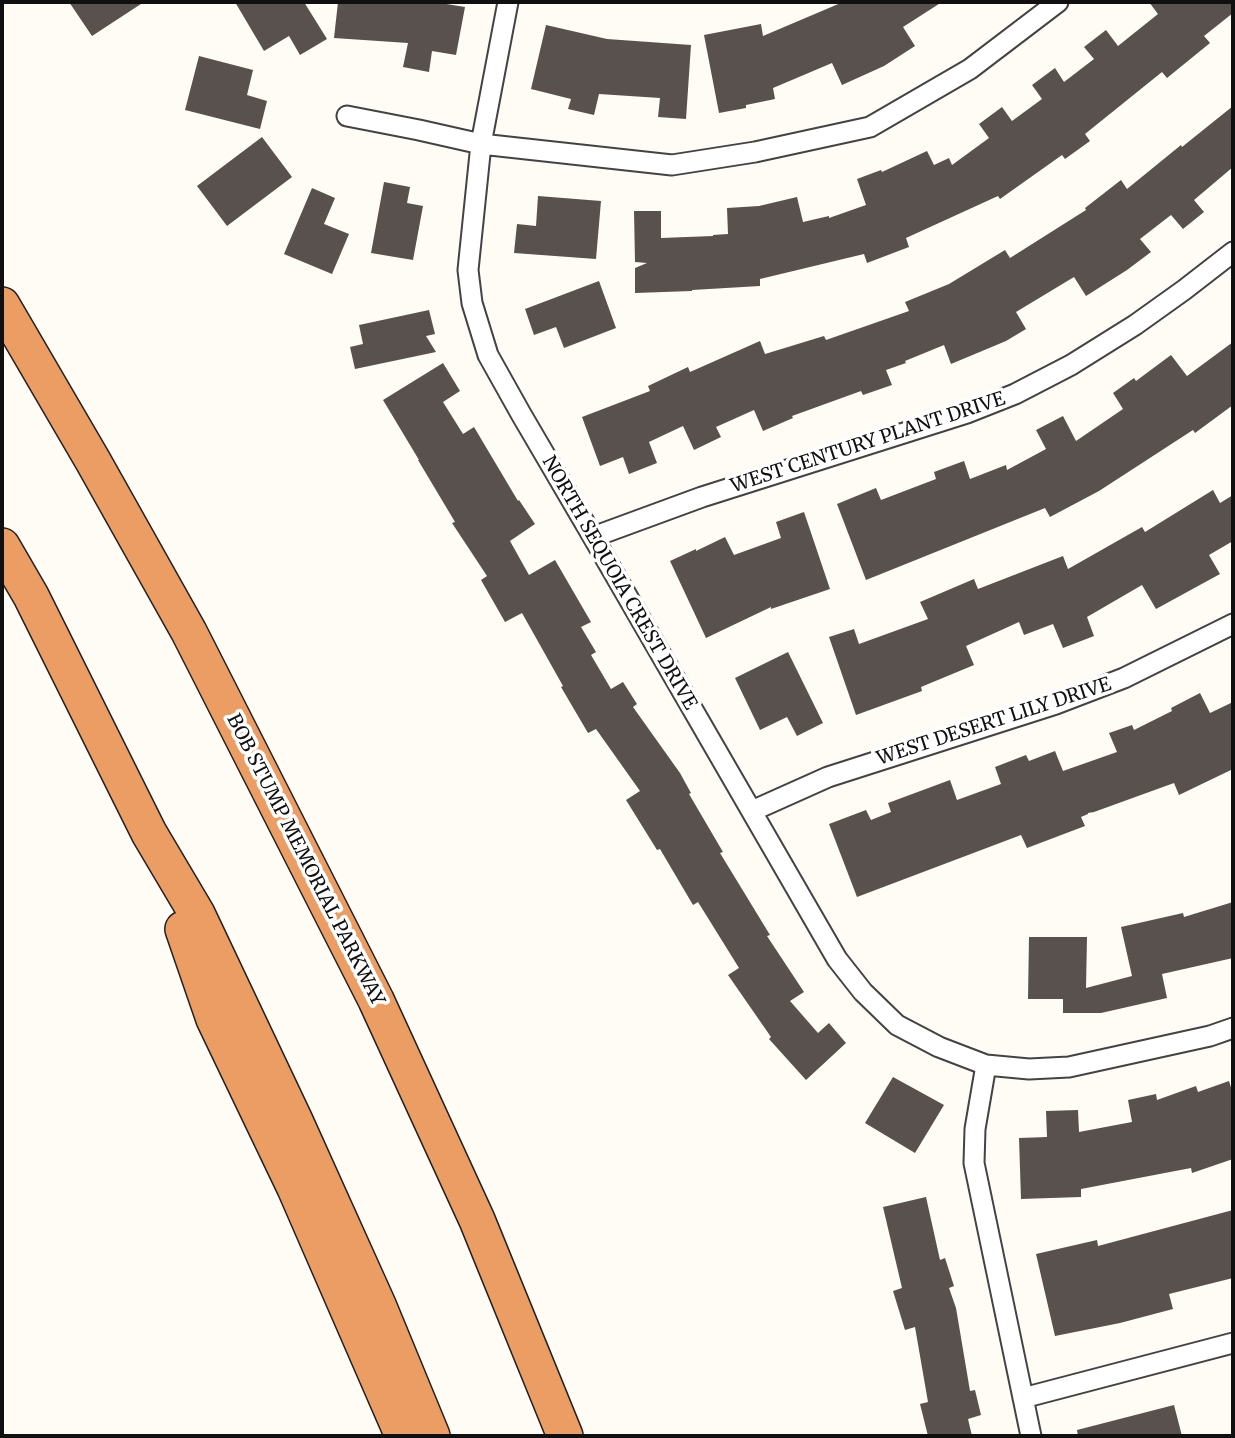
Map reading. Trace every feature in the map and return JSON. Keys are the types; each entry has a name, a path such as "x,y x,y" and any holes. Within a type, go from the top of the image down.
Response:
{"highway":[{"name":"BOB STUMP MEMORIAL PARKWAY","path":"2,305 195,644 376,1000 477,1220 565,1436"},
{"path":"2,546 30,596 149,833 197,914 378,1305 432,1436"},
{"path":"149,833 214,1019 295,1188 403,1436"},
{"path":"477,1220 590,1436"}],"street":[{"name":"NORTH SEQUOIA CREST DRIVE","path":"508,2 481,144 468,270 472,303 488,355 836,959 863,992 897,1026 939,1047 986,1065 1029,1069 1069,1067 1210,1036 1233,1028"},
{"path":"347,116 481,144 672,164 755,152 870,127 970,69 1058,2"},
{"name":"WEST CENTURY PLANT DRIVE","path":"593,537 702,497 967,413 1015,394 1071,365 1135,325 1233,252"},
{"name":"WEST DESERT LILY DRIVE","path":"752,811 828,777 1113,683 1233,624"},
{"path":"986,1065 975,1129 974,1163 1031,1436"},
{"path":"1023,1398 1233,1343"}],"building":[{"path":"69,2 144,2 92,36"},
{"path":"235,2 304,2 327,39 300,55 289,36 264,51"},
{"path":"338,2 434,2 465,7 456,55 432,51 429,72 403,67 408,43 334,38"},
{"path":"843,2 942,2 903,27 915,46 884,66 842,85 832,63 773,88 775,99 719,113 704,35 761,24 763,36"},
{"path":"1149,2 1233,2 1233,13 1204,36 1210,43 1167,78 1162,72 1085,134 1090,141 1065,159 1062,155 1000,199 998,196 906,238 909,247 867,263 864,254 760,279 760,286 635,293 635,268 647,263 635,262 634,211 661,211 661,238 728,234 727,208 759,206 797,197 803,222 829,218 866,205 857,179 881,170 882,172 927,151 934,165 949,158 952,165 989,138 979,124 1002,107 1012,121 1042,99 1032,85 1055,68 1064,82 1094,59 1084,47 1106,30 1118,46 1158,14"},
{"path":"546,25 607,39 691,45 686,119 658,117 660,98 599,94 594,115 568,109 571,99 531,89"},
{"path":"199,56 253,70 247,95 267,101 260,129 185,110"},
{"path":"1233,106 1233,167 1194,200 1204,212 1183,229 1171,215 1140,239 1151,252 1086,296 1074,277 1016,312 1026,329 1006,341 951,364 944,345 886,370 892,385 863,395 861,391 792,416 793,418 763,431 754,410 716,427 721,437 694,450 683,426 649,442 657,463 629,474 623,457 600,466 582,417 650,391 648,386 688,367 690,372 760,341 765,354 824,336 826,340 909,311 905,302 949,284 1005,250 1010,258 1086,210 1085,208 1121,180 1127,189"},
{"path":"262,137 292,177 227,226 197,186"},
{"path":"384,182 410,187 407,203 423,206 413,260 371,253"},
{"path":"312,188 335,198 324,224 349,234 332,274 284,254"},
{"path":"538,196 601,201 596,259 514,253 517,224 536,226"},
{"path":"599,281 616,328 564,348 556,327 534,335 525,309"},
{"path":"429,310 435,334 426,336 436,352 355,369 350,347 363,344 359,325"},
{"path":"1233,342 1233,405 1195,433 1193,430 1099,491 1050,517 1045,508 866,580 837,504 876,488 881,500 936,479 934,472 964,461 970,479 1006,465 1007,470 1046,449 1036,430 1063,416 1076,441 1123,409 1113,393 1134,378 1136,381 1171,355 1187,376"},
{"path":"443,363 460,391 443,402 463,434 474,427 518,501 535,524 510,541 529,575 555,560 591,622 581,627 596,652 591,655 611,689 623,682 637,704 633,707 680,773 691,793 689,794 723,852 720,853 770,935 767,936 804,992 790,1001 818,1033 829,1023 846,1043 806,1080 769,1039 771,1037 728,975 739,968 698,902 693,905 660,849 657,850 626,800 640,791 596,729 588,733 522,613 505,622 481,580 487,576 452,523 455,522 383,400"},
{"path":"1213,490 1220,503 1233,495 1233,541 1209,555 1220,574 1156,609 1142,585 1087,617 1094,636 1063,648 1053,624 1024,635 1019,622 966,646 974,665 921,687 922,691 856,715 829,637 854,629 859,644 928,619 920,602 974,579 978,589 1063,556 1068,569 1142,527 1145,532"},
{"path":"804,512 830,589 771,607 706,638 670,561 725,537 734,555 781,538 776,522"},
{"path":"788,652 823,723 797,736 787,717 760,730 735,678"},
{"path":"1200,693 1210,713 1233,702 1233,769 1179,795 1174,783 1088,813 1081,817 1085,826 1027,848 1021,835 857,897 829,824 866,810 871,820 891,812 888,803 950,780 957,800 1001,784 995,767 1026,755 1029,761 1055,751 1063,771 1117,752 1109,733 1132,725 1134,730"},
{"path":"1233,902 1233,958 1162,974 1167,998 1101,1013 1063,1013 1063,999 1028,999 1029,937 1087,937 1086,988 1132,976 1121,927 1183,913 1184,917"},
{"path":"893,1077 944,1105 915,1153 865,1123"},
{"path":"1229,1081 1233,1094 1233,1159 1192,1173 1191,1168 1081,1189 1081,1197 1021,1199 1019,1138 1047,1137 1046,1111 1078,1110 1079,1132 1132,1122 1128,1100 1156,1094 1157,1100 1196,1086 1198,1092"},
{"path":"926,1197 940,1260 945,1258 954,1286 949,1288 956,1308 970,1391 975,1390 981,1415 968,1419 972,1436 928,1436 920,1404 928,1402 915,1327 905,1330 893,1291 902,1288 883,1207"},
{"path":"1233,1210 1233,1278 1169,1294 1173,1309 1055,1336 1036,1254 1097,1240 1098,1246"},
{"path":"1174,1405 1182,1436 1078,1436 1077,1430"}]}
